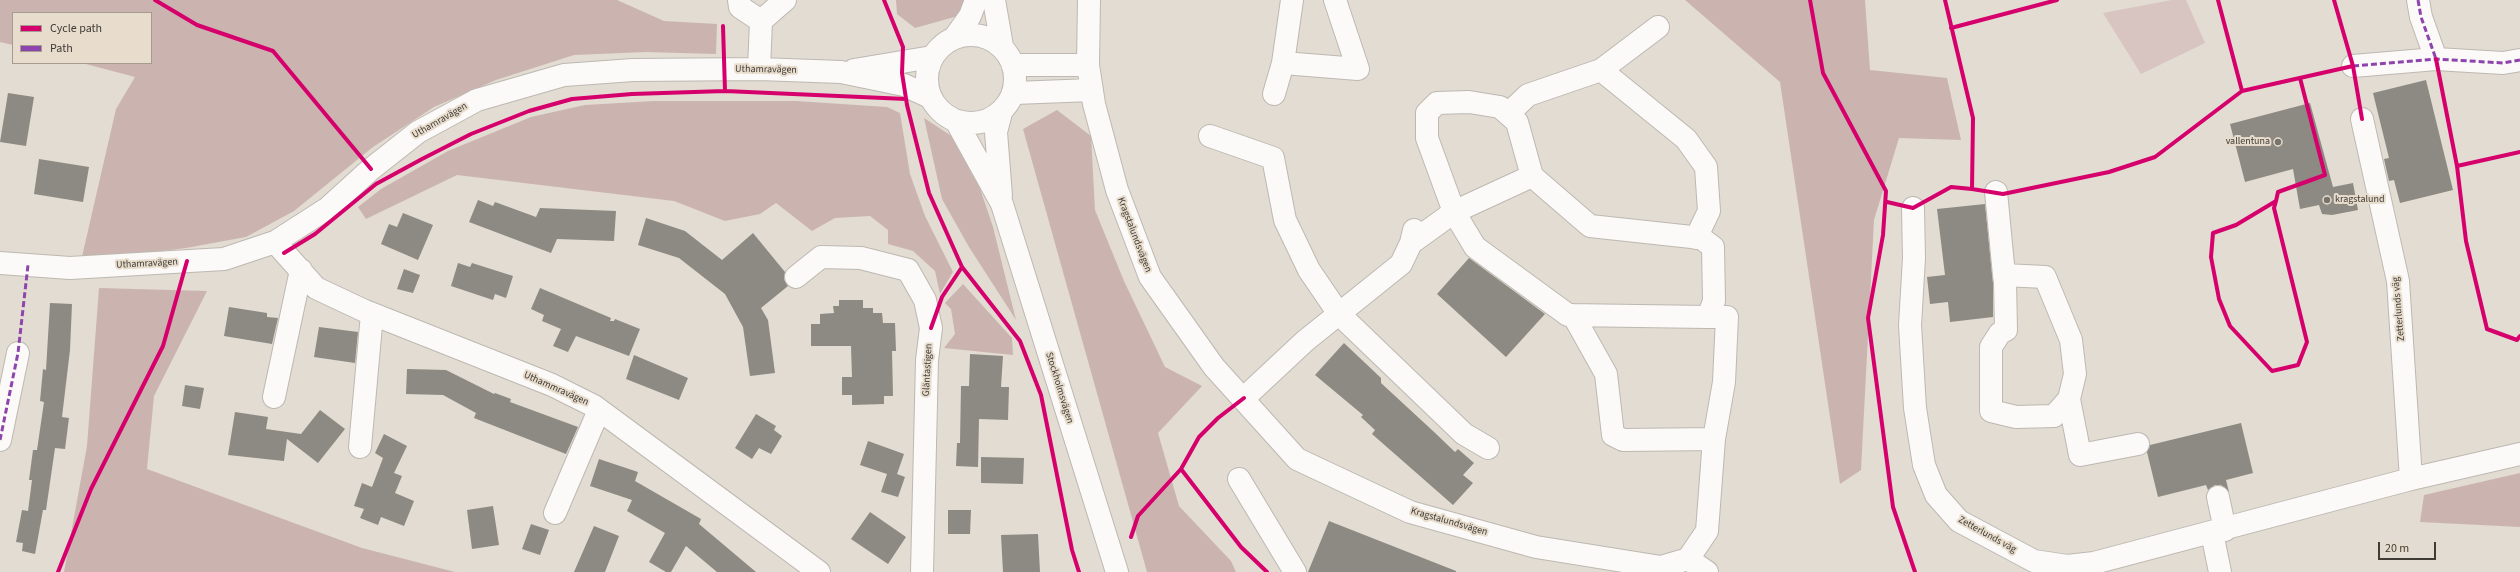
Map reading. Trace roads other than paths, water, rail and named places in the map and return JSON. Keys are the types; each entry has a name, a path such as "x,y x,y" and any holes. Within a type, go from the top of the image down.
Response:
{"street":[{"path":"739,0 740,7 760,21"},
{"path":"760,69 760,21 785,0"},
{"path":"976,0 970,16 955,37 942,45 932,57 926,82 930,97 943,114 956,121 974,124 989,120 1001,113 1014,93 1016,79 1014,65 1002,46 994,0"},
{"name":"Kragstalundsvägen","path":"1089,0 1088,65 1092,90 1117,190 1150,277 1214,368 1244,398 1298,459 1410,512 1536,547 1661,567 1688,559"},
{"path":"1274,94 1283,63 1292,0"},
{"path":"1283,63 1358,69 1335,0"},
{"path":"2418,0 2421,17 2436,59"},
{"path":"1508,114 1528,95 1601,70 1658,27"},
{"path":"955,37 980,35 1002,46"},
{"name":"Uthamravägen","path":"841,72 932,57"},
{"path":"2353,66 2436,59 2503,63 2520,60"},
{"path":"1014,65 1088,65"},
{"name":"Uthamravägen","path":"0,264 70,268 224,259 275,242 328,208 371,169 418,132 477,100 564,75 633,70 760,69 841,72 904,85 930,97"},
{"path":"1601,70 1686,139 1706,167 1710,211 1696,238"},
{"path":"1014,93 1092,90"},
{"path":"1707,572 1688,559 1707,530 1714,439 1724,382 1727,316 1708,316 1568,315 1475,247 1454,212 1427,138 1427,112 1437,103 1469,102 1500,107 1517,122 1532,176 1590,226 1701,238 1713,247 1714,301 1708,316"},
{"name":"Stockholmsvägen","path":"1001,113 996,132 1002,204"},
{"name":"Zetterlunds väg","path":"2362,119 2398,281 2411,480"},
{"name":"Stockholmsvägen","path":"956,121 1002,204 1116,572"},
{"path":"1210,136 1273,158 1285,220 1309,270 1339,314 1464,434 1488,448"},
{"path":"1244,398 1305,341 1401,264 1413,237 1454,212 1532,176"},
{"path":"1996,192 2004,275 2006,330 2000,333 1990,347 1991,411 2016,417 2054,416 2070,399"},
{"name":"Zetterlunds väg","path":"1913,208 1914,258 1910,326 1915,408 1923,458 1936,495 1959,521 2034,561 2067,566 2094,563 2411,480 2520,454"},
{"name":"Uthammravägen","path":"275,242 316,288 372,314 552,385 599,410 819,572"},
{"name":"Gläntastigen","path":"796,277 821,257 861,258 908,270 925,300 931,328 927,360 922,572"},
{"path":"274,397 301,270"},
{"path":"2004,275 2045,277 2071,340 2076,374 2070,399 2080,455 2138,444"},
{"path":"360,447 372,314"},
{"path":"1573,315 1606,374 1613,435 1623,440 1714,439"},
{"path":"0,440 4,402 18,353"},
{"path":"555,513 599,410"},
{"path":"1239,479 1295,572"},
{"path":"2218,496 2220,572"}],"place":[{"name":"vallentuna","path":"2278,142"},
{"name":"kragstalund","path":"2327,200"}]}
